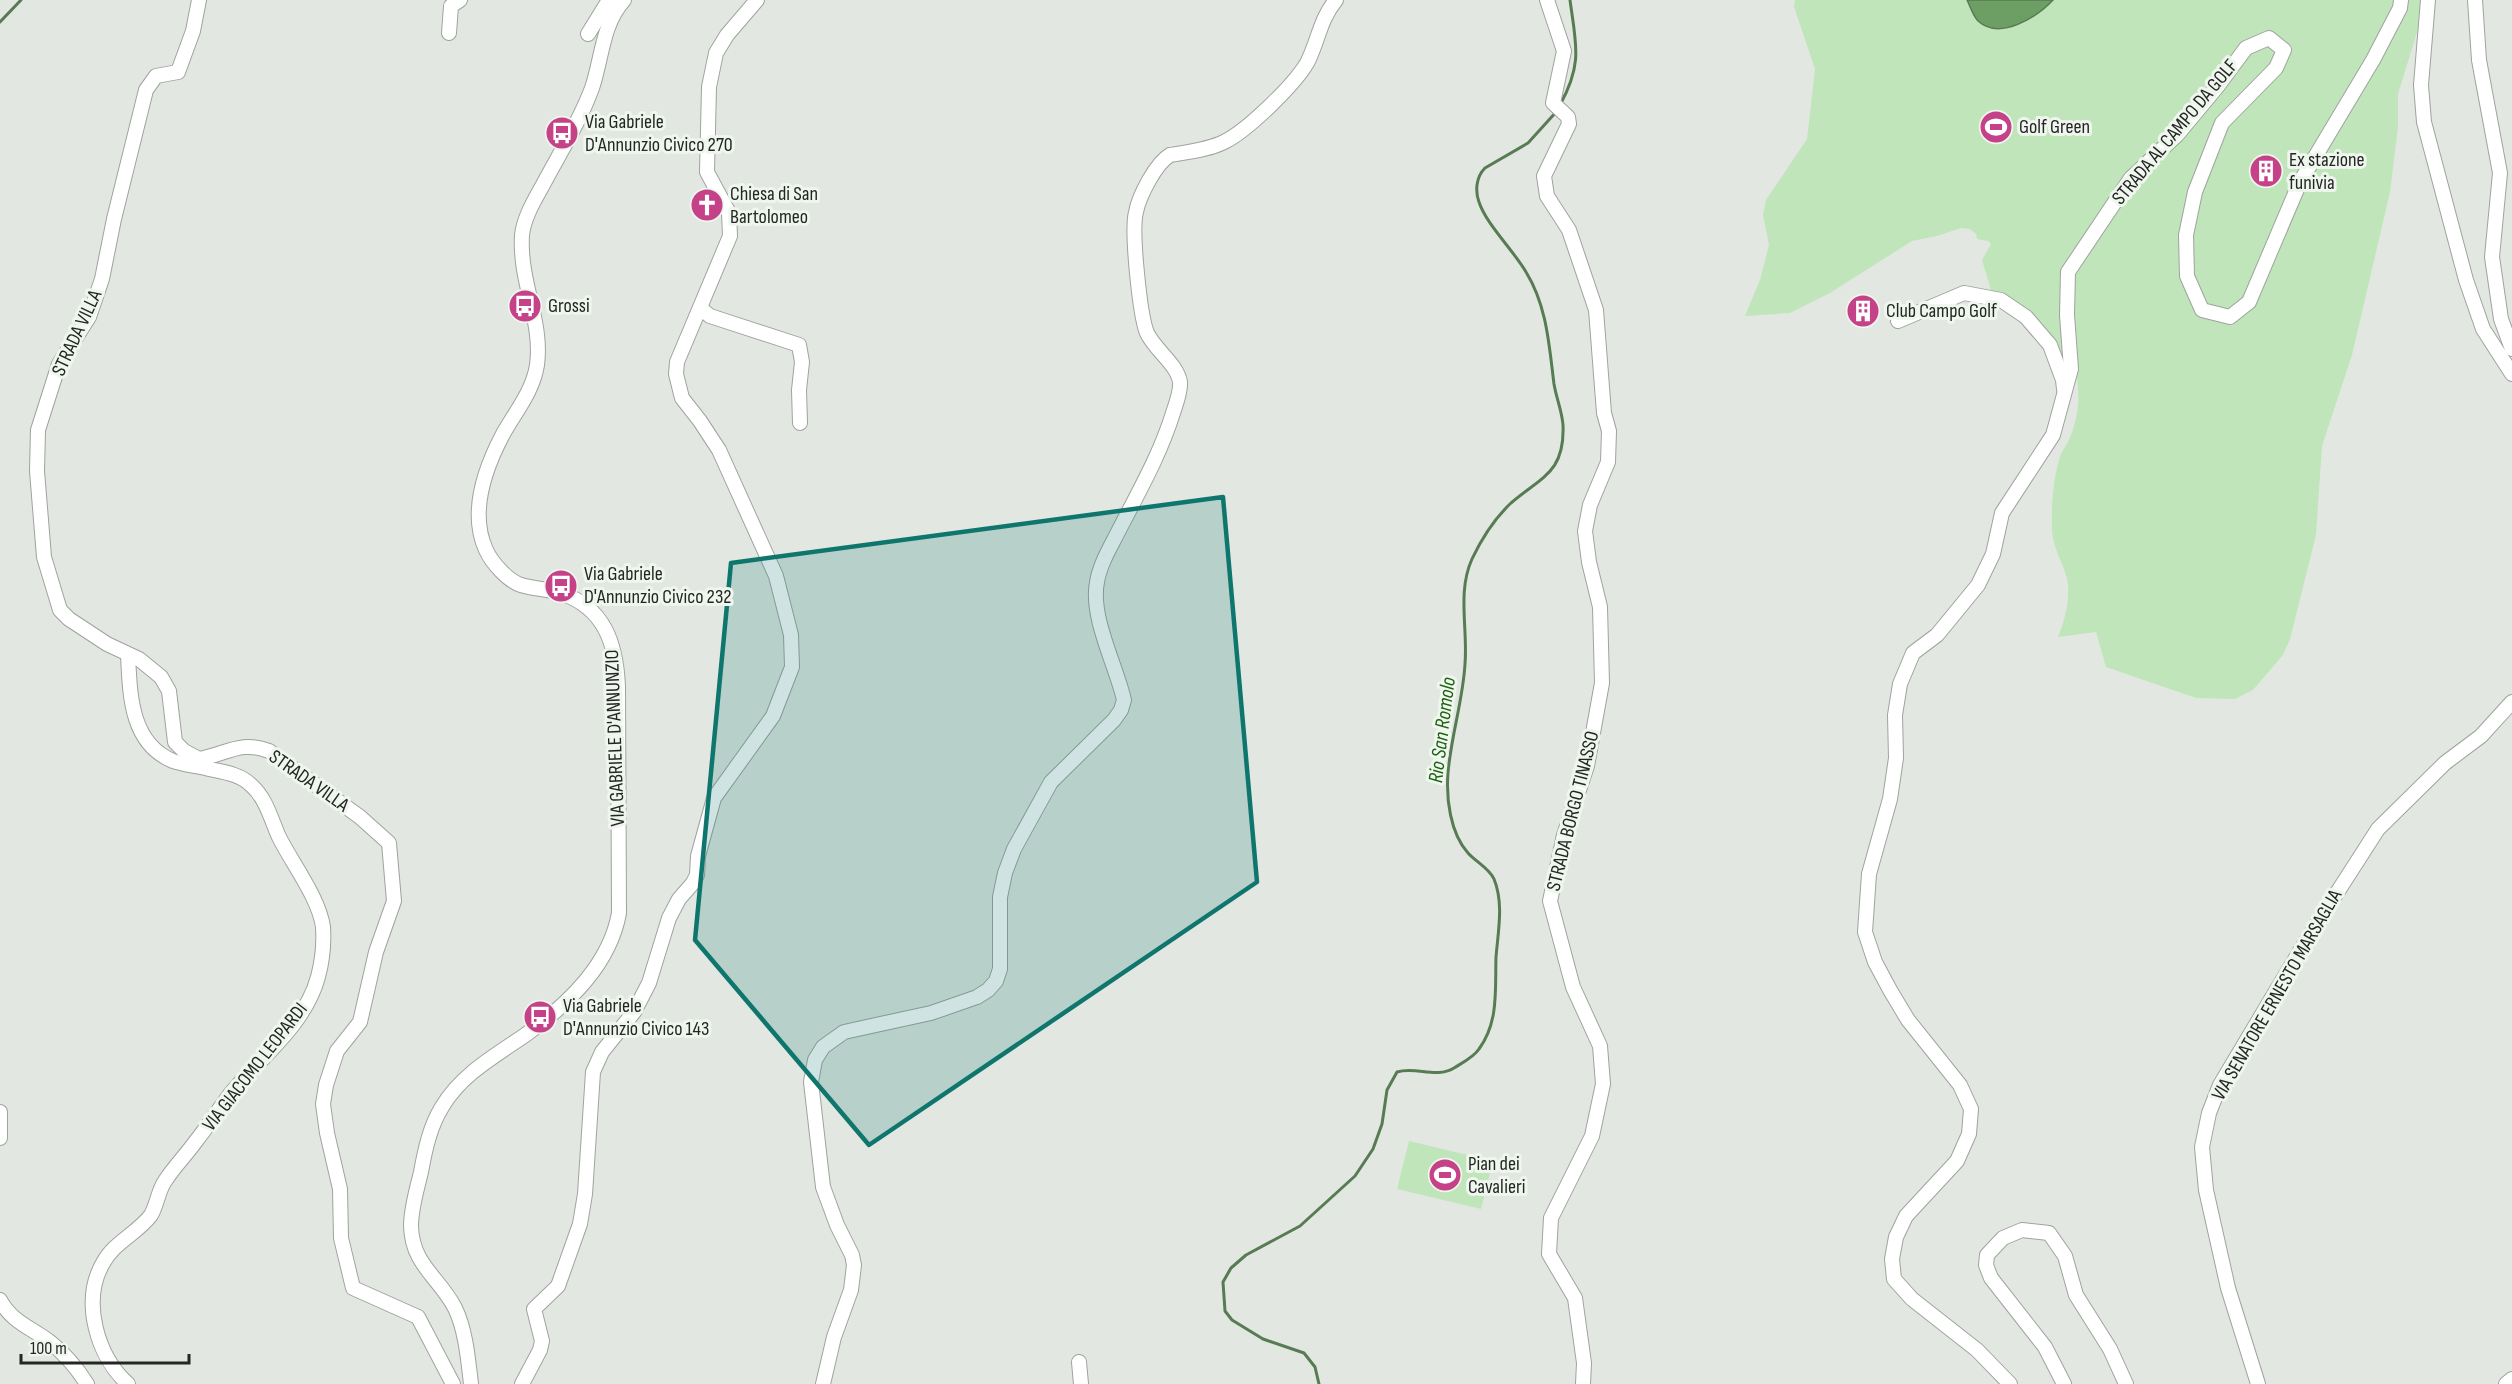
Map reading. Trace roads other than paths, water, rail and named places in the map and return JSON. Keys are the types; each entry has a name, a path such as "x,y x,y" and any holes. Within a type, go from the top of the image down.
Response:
{"street":[{"name":"STRADA VILLA","path":"199,0 193,31 178,72 156,76 146,90 114,219 102,279 89,317 59,364 38,430 36,451 44,557 60,610 69,619 128,655 139,659 160,677 169,691 175,742 193,761 254,745 269,752 360,817 389,843 394,901 376,952 360,1023 337,1051 326,1085 323,1104 340,1189 341,1238 353,1288 418,1317 453,1384"},
{"path":"449,33 451,6 460,0"},
{"path":"588,34 609,0"},
{"name":"VIA GABRIELE D'ANNUNZIO","path":"471,1384 464,1335 455,1308 425,1268 412,1242 412,1210 425,1152 442,1107 463,1080 537,1025 576,991 590,975 606,953 616,933 619,913 618,686 617,662 612,641 598,617 582,604 562,594 518,584 499,568 487,552 479,533 479,509 483,483 490,461 530,389 536,366 538,338 524,280 522,253 523,232 528,212 579,119 592,87 613,13 624,0"},
{"path":"522,1384 540,1350 542,1341 534,1309 558,1286 580,1224 585,1194 593,1072 602,1052 634,1012 649,983 669,918 678,899 693,883 697,874 701,838 714,798 773,716 792,667 791,635 776,576 719,450 682,398 676,374 677,362 730,236 729,213 707,172 709,87 716,53 727,35 757,0"},
{"path":"823,1384 834,1337 851,1290 854,1265 823,1186 811,1082 815,1060 823,1047 844,1032 931,1013 977,997 996,981 1001,962 1000,897 1005,873 1014,849 1051,782 1114,720 1124,700 1099,616 1096,583 1104,559 1164,439 1180,384 1178,376 1156,350 1147,332 1140,303 1134,227 1136,212 1142,195 1162,159 1170,155 1223,143 1263,112 1297,78 1308,61 1320,25 1336,0"},
{"name":"STRADA BORGO TINASSO","path":"1546,0 1564,51 1553,102 1568,117 1569,124 1545,176 1547,196 1569,230 1596,310 1604,413 1609,431 1608,462 1590,505 1585,531 1589,562 1600,607 1602,683 1587,766 1564,835 1550,901 1573,987 1600,1046 1603,1084 1592,1136 1551,1218 1549,1254 1575,1298 1584,1363 1582,1384"},
{"name":"STRADA AL CAMPO DA GOLF","path":"2010,1384 1977,1350 1912,1299 1894,1279 1892,1259 1896,1237 1906,1216 1957,1161 1970,1134 1971,1109 1960,1085 1908,1020 1875,962 1865,933 1869,874 1890,799 1896,758 1895,715 1900,684 1913,653 1937,635 1978,585 1993,554 2002,513 2053,435 2071,369 2067,315 2068,272 2131,178 2176,135 2217,87 2246,48 2269,38 2284,50 2276,68 2222,123 2195,192 2186,235 2187,276 2202,310 2230,317 2249,302 2300,182 2373,60 2400,8 2401,0"},
{"path":"2428,0 2421,85 2424,122 2466,280 2483,329 2512,374"},
{"path":"2475,0 2479,60 2500,173 2492,257 2501,319 2512,349"},
{"path":"1898,321 1964,293 2001,300 2026,317 2050,345 2063,380 2064,394"},
{"path":"700,308 710,316 799,345 802,362 799,390 800,423"},
{"name":"VIA GIACOMO LEOPARDI","path":"128,655 130,693 134,714 142,735 153,749 174,761 193,761 234,775 251,784 266,805 279,836 318,910 323,927 318,976 313,993 298,1018 232,1093 164,1182 153,1212 144,1224 127,1236 103,1262 97,1278 93,1316 103,1350 117,1374 128,1384"},
{"name":"VIA SENATORE ERNESTO MARSAGLIA","path":"2258,1384 2228,1288 2206,1190 2202,1147 2209,1113 2220,1085 2300,950 2378,829 2445,763 2481,736 2512,702"},
{"path":"0,1112 0,1138"},
{"path":"2064,1384 2045,1347 1991,1278 1986,1264 1987,1255 1996,1243 2022,1230 2049,1233 2052,1236 2065,1256 2076,1295 2110,1349 2126,1384"},
{"path":"0,1300 8,1314 49,1341 69,1358 87,1384"},
{"path":"1079,1362 1081,1384"},
{"path":"2506,1384 2512,1379"}],"waterway":[{"path":"0,22 21,0"},
{"name":"Rio San Romolo","path":"1560,105 1575,65 1576,42 1570,0"},
{"name":"Rio San Romolo","path":"1319,1384 1315,1367 1304,1353 1263,1339 1232,1320 1225,1311 1223,1282 1231,1268 1246,1255 1300,1226 1355,1176 1373,1149 1382,1124 1387,1090 1397,1072 1411,1070 1433,1073 1454,1068 1477,1052 1490,1028 1495,1005 1499,898 1492,875 1468,853 1457,836 1450,815 1448,793 1448,773 1465,664 1465,584 1472,559 1494,522 1511,503 1541,480 1555,464 1563,441 1563,425 1539,298 1521,264 1483,210 1477,189 1478,180 1485,168 1528,143 1557,111"}],"place":[{"name":"Golf Green","path":"1996,127"},
{"name":"Via Gabriele D'Annunzio Civico 270","path":"562,133"},
{"name":"Ex stazione funivia","path":"2266,171"},
{"name":"Chiesa di San Bartolomeo","path":"707,205"},
{"name":"Grossi","path":"525,306"},
{"name":"Club Campo Golf","path":"1863,311"},
{"name":"Via Gabriele D'Annunzio Civico 232","path":"561,586"},
{"name":"Via Gabriele D'Annunzio Civico 143","path":"540,1017"},
{"name":"Pian dei Cavalieri","path":"1445,1175"}]}
